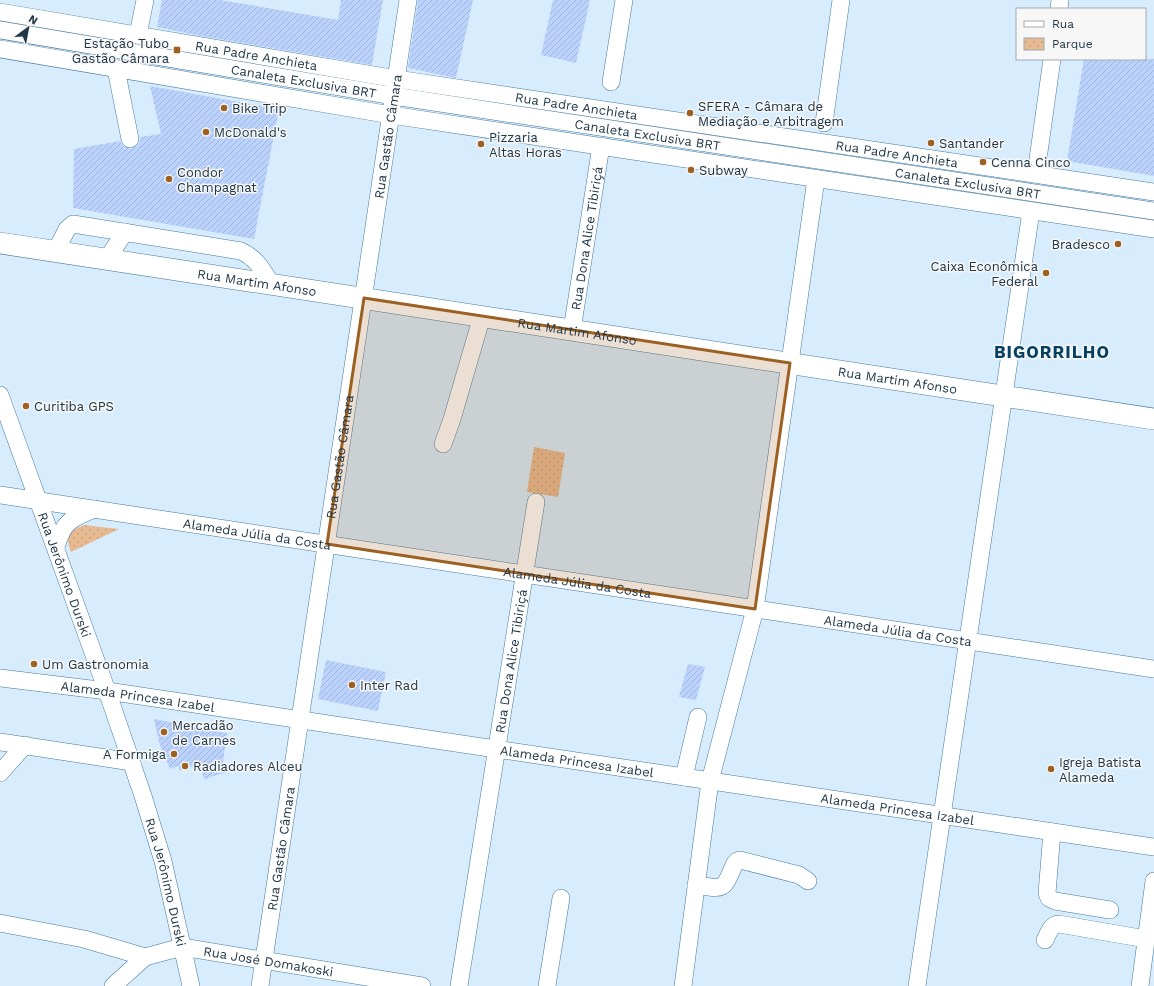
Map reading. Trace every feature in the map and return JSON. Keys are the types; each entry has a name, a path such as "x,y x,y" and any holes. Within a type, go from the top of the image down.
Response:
{"main road":[{"name":"Rua Martim Afonso","path":"0,243 1154,419"}],"street":[{"path":"138,35 145,0"},
{"name":"Rua Gastão Câmara","path":"260,986 408,0"},
{"path":"611,82 624,0"},
{"path":"824,123 841,0"},
{"name":"Rua Padre Anchieta","path":"0,12 397,78 1154,192"},
{"name":"Canaleta Exclusiva BRT","path":"0,30 394,96 1154,210"},
{"path":"0,49 391,115 1154,229"},
{"path":"1038,159 1052,60"},
{"path":"116,69 130,139"},
{"name":"Rua Dona Alice Tibiriçá","path":"572,330 601,146"},
{"path":"683,986 710,781 755,609 816,179"},
{"path":"917,986 1031,211"},
{"path":"56,251 66,230 73,224 241,251 249,255 258,263 271,284"},
{"path":"107,259 125,232"},
{"path":"443,444 452,419 482,316"},
{"name":"Rua Jerônimo Durski","path":"0,395 56,547 132,762 157,841 191,986"},
{"name":"Alameda Júlia da Costa","path":"0,495 1154,669"},
{"name":"Rua Dona Alice Tibiriçá","path":"460,986 536,502"},
{"path":"56,547 62,529 66,524 80,514 95,509"},
{"name":"Alameda Princesa Izabel","path":"0,678 107,691 1154,847"},
{"path":"684,777 698,717"},
{"path":"0,742 132,762"},
{"path":"0,773 25,745"},
{"path":"1052,832 1047,893 1049,898 1055,901 1110,910"},
{"path":"696,885 715,888 723,886 726,884 735,863 740,860 798,875 808,881"},
{"path":"1140,986 1154,881"},
{"path":"547,986 561,898"},
{"path":"0,923 84,938 145,957"},
{"path":"1045,940 1055,924 1146,939"},
{"name":"Rua José Domakoski","path":"145,957 182,947 422,986"},
{"path":"113,986 145,957"}],"highlighted area":[{"path":"364,298 790,363 755,609 327,544"}],"green space":[{"path":"534,447 565,453 558,497 527,492"},
{"path":"84,525 119,529 71,552 68,542 69,535 74,530"}],"building":[{"path":"162,0 220,0 338,20 341,0 383,0 372,65 201,36 157,27"},
{"path":"418,0 473,0 456,78 408,68"},
{"path":"553,0 590,0 576,63 541,55"},
{"path":"1154,59 1154,176 1067,161 1084,60"},
{"name":"Condor Champagnat","path":"150,86 279,109 254,239 73,208 74,149 120,141 126,148 132,149 140,142 140,137 161,134"},
{"name":"Inter Rad","path":"326,660 386,672 378,711 318,699"},
{"path":"688,664 705,667 696,700 679,697"},
{"path":"154,719 227,733 223,762 227,772 204,779 199,764 180,771 178,766 170,769 159,742"}],"place":[{"name":"Estação Tubo Gastão Câmara","path":"177,50"},
{"name":"Bike Trip","path":"224,108"},
{"name":"SFERA - Câmara de Mediação e Arbitragem","path":"690,113"},
{"name":"McDonald's","path":"206,132"},
{"name":"Santander","path":"931,143"},
{"name":"Pizzaria Altas Horas","path":"481,144"},
{"name":"Cenna Cinco","path":"983,162"},
{"name":"Subway","path":"691,170"},
{"name":"Condor Champagnat","path":"169,179"},
{"name":"Bradesco","path":"1118,244"},
{"name":"Caixa Econômica Federal","path":"1046,273"},
{"name":"Curitiba GPS","path":"26,406"},
{"name":"Um Gastronomia","path":"34,664"},
{"name":"Inter Rad","path":"352,685"},
{"name":"Mercadão de Carnes","path":"164,732"},
{"name":"A Formiga","path":"174,754"},
{"name":"Radiadores Alceu","path":"185,766"},
{"name":"Igreja Batista Alameda","path":"1051,769"}],"district":[{"name":"BIGORRILHO","path":"1052,352"}]}
